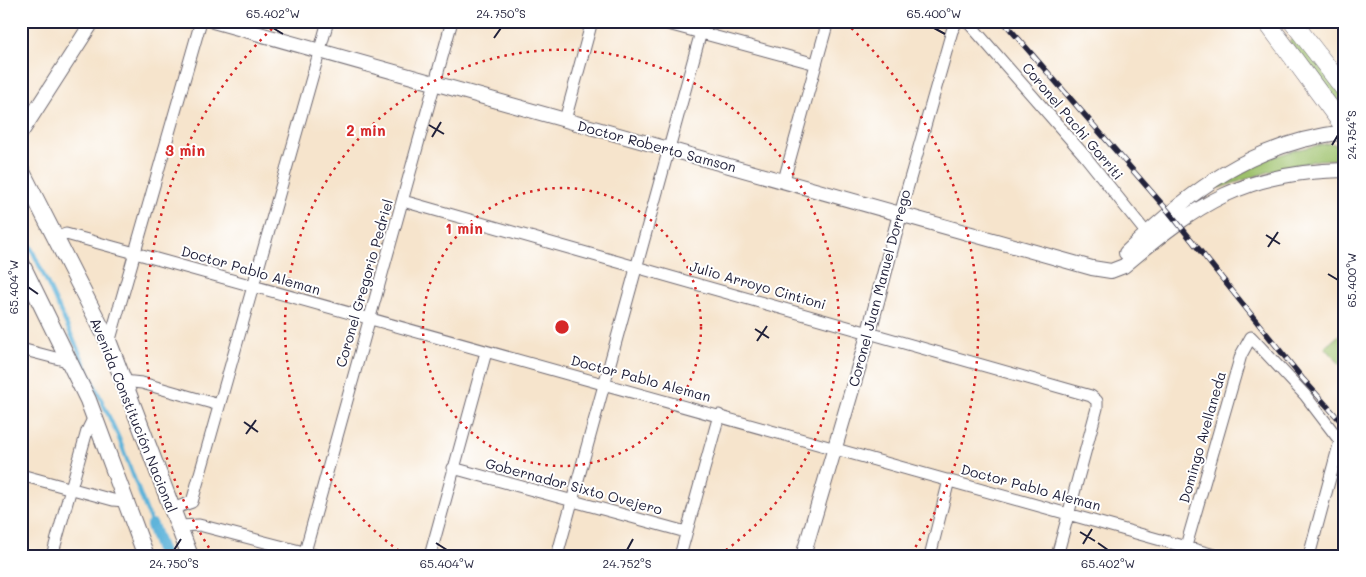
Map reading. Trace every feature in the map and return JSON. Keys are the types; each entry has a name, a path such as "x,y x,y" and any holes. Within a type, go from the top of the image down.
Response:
{"main road":[{"path":"1292,21 1345,90"},
{"path":"1270,28 1345,130"},
{"name":"Avenida Constitución Nacional","path":"21,170 108,343 190,556"},
{"path":"21,263 70,362 94,417 146,556"}],"street":[{"path":"21,133 93,21"},
{"path":"108,343 201,21"},
{"name":"Doctor Roberto Samson","path":"213,21 435,85 1101,269 1117,270 1189,195 1240,165 1295,141 1345,130"},
{"path":"172,509 192,502 328,21"},
{"name":"Coronel Gregorio Pedriel","path":"305,552 452,21"},
{"path":"565,120 592,21"},
{"path":"657,21 702,27 816,64"},
{"path":"784,180 828,21"},
{"name":"Coronel Juan Manuel Dorrego","path":"803,556 869,332 952,31 957,21"},
{"name":"Coronel Pachi Gorriti","path":"967,21 1084,156 1150,237"},
{"path":"1270,28 1292,21"},
{"path":"557,556 702,27"},
{"name":"Doctor Roberto Samson","path":"1150,237 1210,201 1249,184 1300,173 1345,170"},
{"name":"Julio Arroyo Cintioni","path":"403,200 1091,396 1097,402 1098,408 1068,513"},
{"name":"Doctor Pablo Aleman","path":"56,238 66,234 1218,556"},
{"name":"Domingo Avellaneda","path":"1186,546 1241,355 1251,337 1305,395 1340,441 1310,556"},
{"path":"21,349 70,362"},
{"path":"430,556 486,352"},
{"path":"123,381 142,383 219,405"},
{"path":"680,556 719,415"},
{"path":"52,556 87,430 94,417"},
{"name":"Gobernador Sixto Ovejero","path":"453,468 686,532"},
{"path":"21,475 112,500 125,501"},
{"path":"930,556 949,480"},
{"path":"1057,556 1068,513"},
{"path":"179,526 199,525 318,556"}],"green space":[{"path":"1296,36 1345,100 1345,118 1289,41"},
{"path":"1330,143 1345,147 1345,159 1319,160 1281,168 1219,188 1218,186 1264,160 1295,150"},
{"path":"1345,330 1345,370 1325,347"}],"waterway":[{"path":"21,226 118,436 152,525"},
{"path":"152,525 163,556"}],"railway":[{"path":"1003,21 1169,212 1302,378 1345,426"}]}
